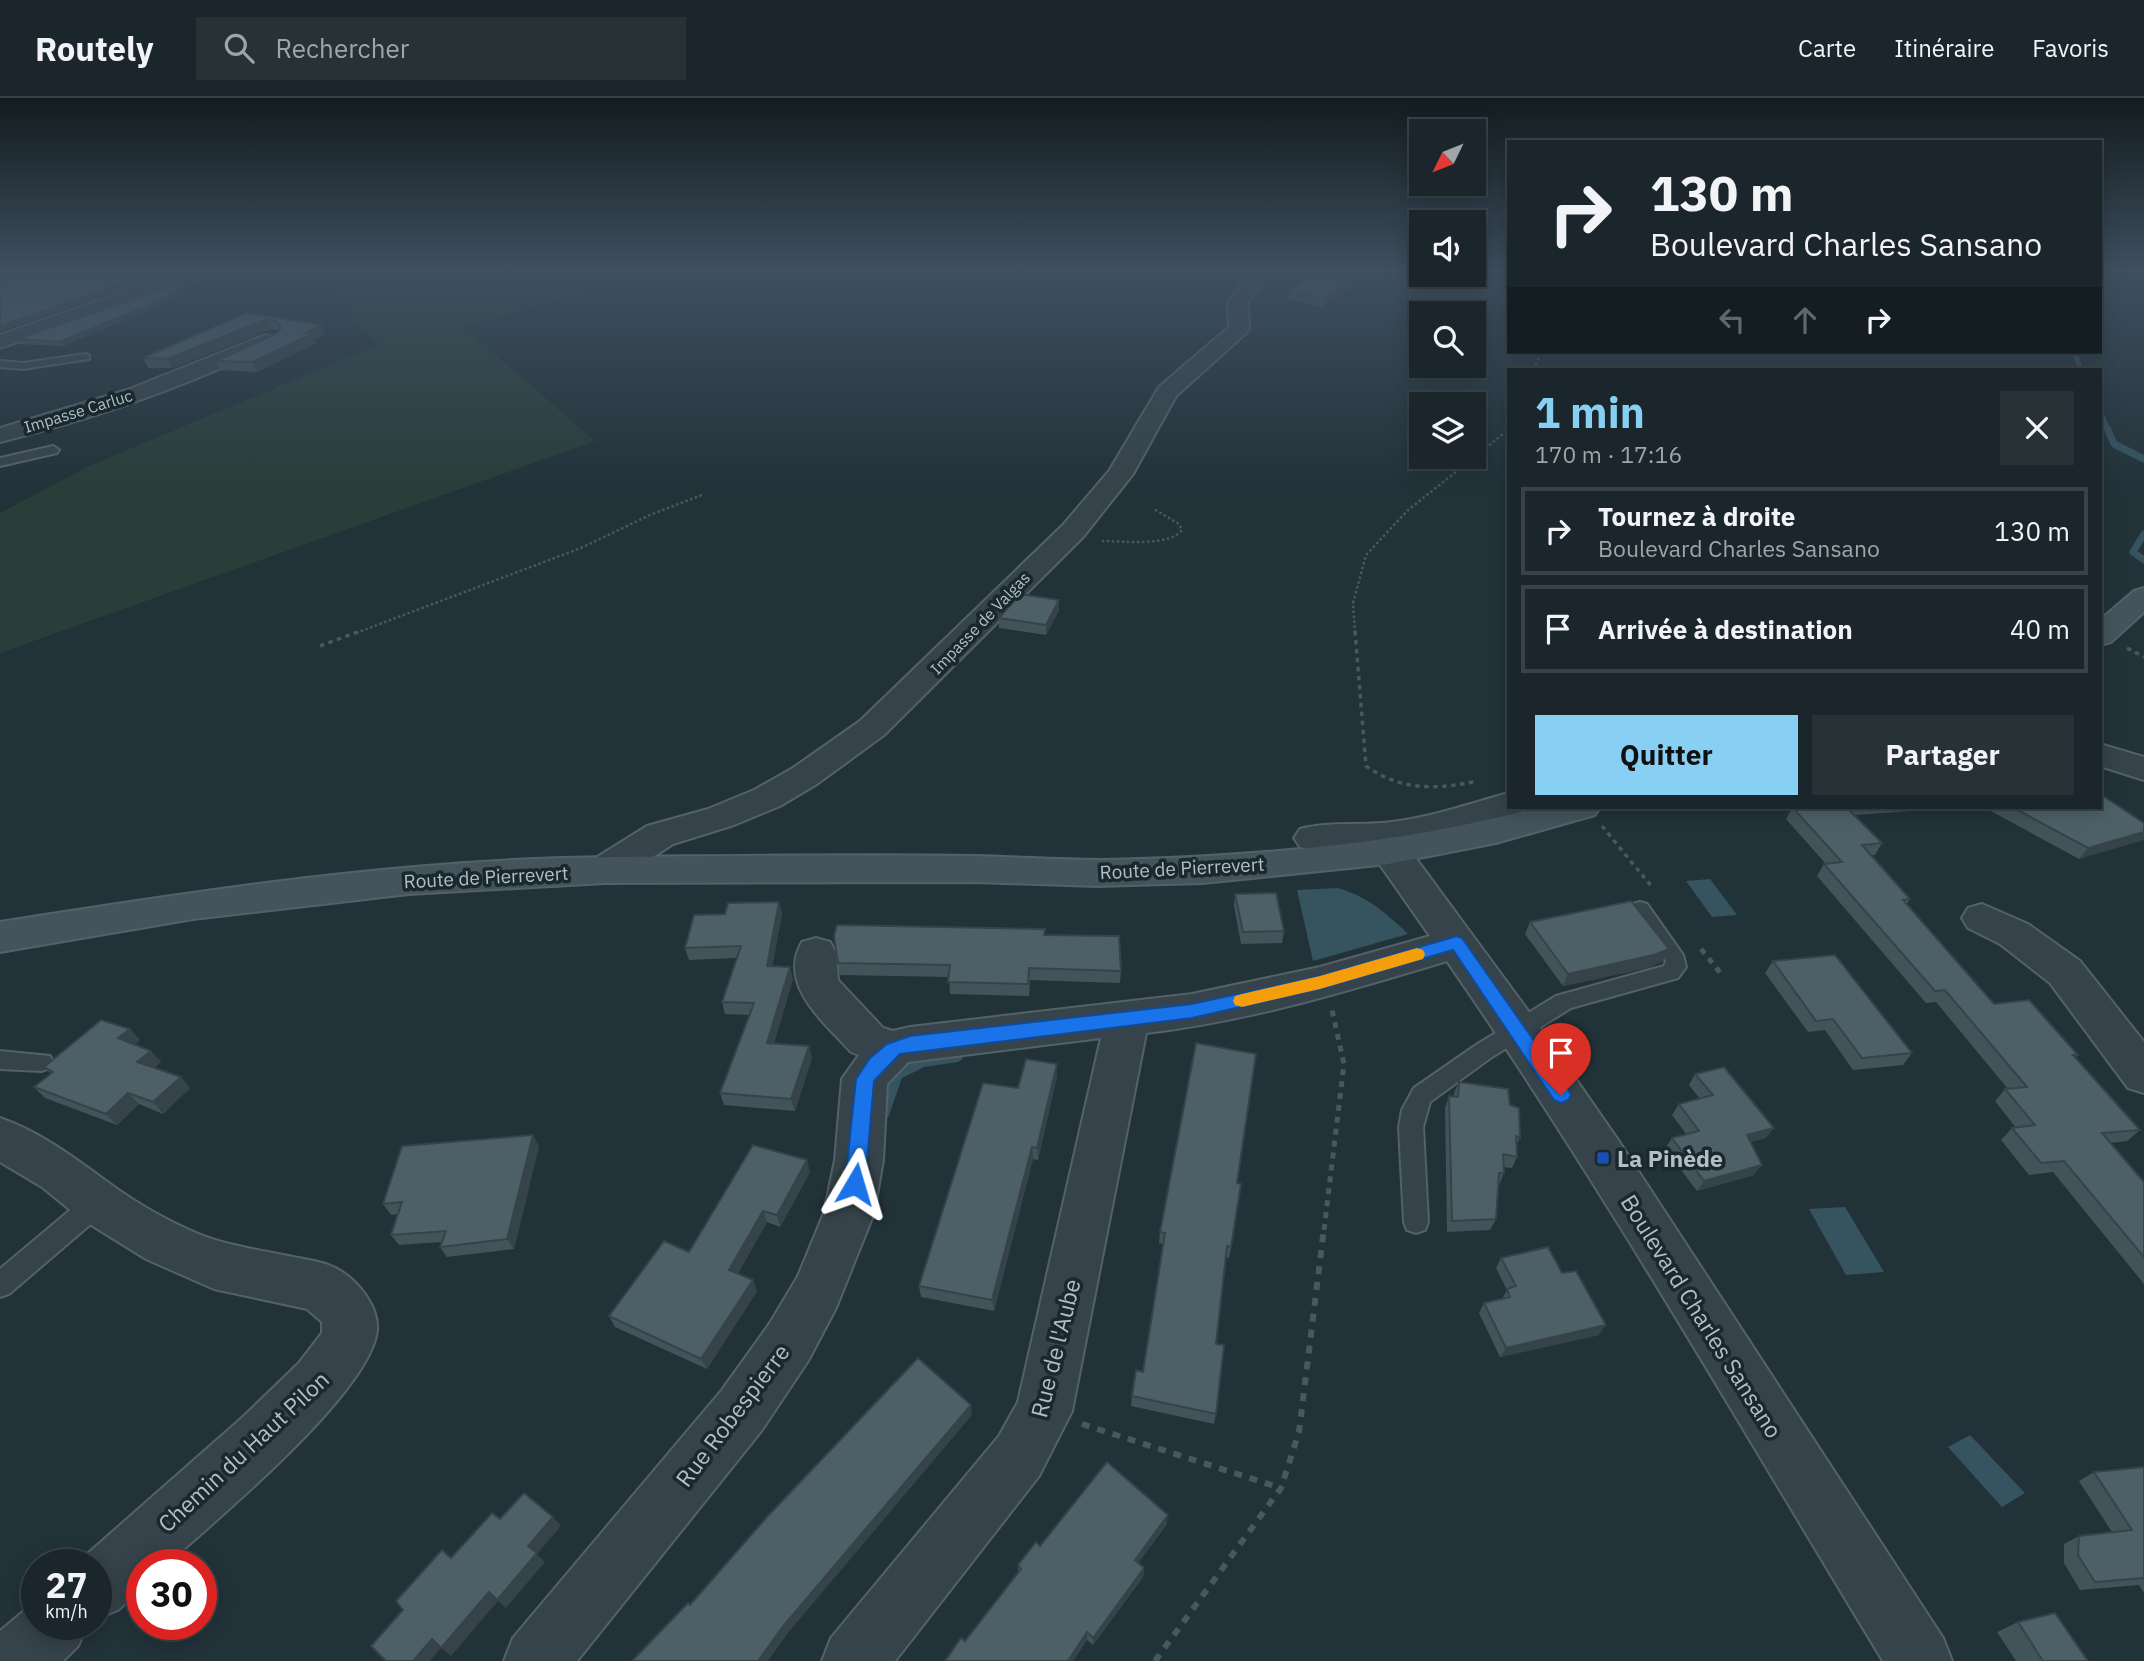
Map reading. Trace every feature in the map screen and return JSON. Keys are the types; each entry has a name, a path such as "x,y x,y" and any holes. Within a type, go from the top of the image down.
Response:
{"main road":[{"path":"2102,634 2144,597"},
{"name":"Route de Pierrevert","path":"0,937 193,905 306,891 409,881 605,870 975,869 1096,873 1203,870 1377,840 1496,831 1575,809"},
{"name":"Route de Pierrevert","path":"975,869 1186,852 1313,838"}],"street":[{"name":"Impasse Carluc","path":"0,435 162,384 258,344"},
{"name":"Impasse de Valgas","path":"605,870 660,835 732,814 767,798 844,749 930,674 1014,586 1063,541 1120,474 1167,392 1222,344"},
{"path":"2102,756 2144,769"},
{"path":"1313,838 1377,840 1449,825 1500,795"},
{"name":"Boulevard Charles Sansano","path":"1377,840 1457,943 1603,1158 1920,1661"},
{"path":"1982,918 2014,934 2065,972 2144,1075"},
{"path":"816,953 815,975 820,988 861,1034 875,1044 893,1049 910,1044 1192,1011 1320,983 1457,943"},
{"name":"Rue de l'Aube","path":"854,1661 1018,1456 1044,1410 1127,1020"},
{"name":"Rue Robespierre","path":"536,1661 742,1410 818,1291 849,1213 859,1160 865,1079 876,1063 893,1049"},
{"name":"Chemin du Haut Pilon","path":"0,1138 60,1172 97,1203 164,1243 214,1265 321,1287 341,1304 348,1315 350,1330 344,1348 319,1382 263,1437 112,1574"},
{"path":"15,1661 38,1640"}],"lane":[{"path":"0,364 23,366 85,357"},
{"path":"0,462 53,450"},
{"path":"1416,1222 1411,1127 1418,1103 1433,1085 1564,1002 1671,972 1676,967 1676,960 1640,909"},
{"path":"0,1060 41,1062"},
{"path":"0,1285 97,1203"}],"path":[{"path":"1500,795 1393,784 1366,766 1353,603 1366,555 1407,511 1507,431"},
{"path":"320,646 581,548 650,515 702,495"},
{"path":"1063,541 1149,542 1178,536 1182,530 1179,524 1154,509"},
{"path":"1155,1661 1281,1488 1299,1432 1344,1064 1335,1016 1320,983"},
{"path":"1044,1410 1281,1488"}],"green space":[{"path":"483,344 595,441 0,653 0,513 89,466 378,345"}],"water":[{"path":"1710,879 1737,915 1712,917 1686,881"},
{"path":"1338,888 1376,907 1408,934 1313,961 1297,890"},
{"path":"1845,1207 1884,1272 1846,1275 1809,1209"},
{"path":"1970,1435 2025,1493 2002,1507 1948,1447"}],"building":[{"path":"175,344 205,344 167,359 143,358"},
{"path":"254,344 291,344 252,362 216,361"},
{"path":"1020,594 1059,600 1046,625 999,618"},
{"path":"2102,795 2144,823 2144,832 2088,848 2016,809 2102,809"},
{"path":"1794,809 1848,809 1882,843 1862,845 1910,899 1903,900 1994,1004 2029,1000 2078,1055 2073,1055 2140,1130 2102,1133 2144,1182 2144,1257 2064,1161 2041,1163 2012,1128 2035,1125 2005,1089 2027,1087 1945,990 1935,991 1824,864 1842,862"},
{"path":"1276,893 1284,931 1243,932 1235,894"},
{"path":"1631,901 1669,949 1654,955 1568,974 1530,922"},
{"path":"779,902 767,966 790,967 767,1043 809,1046 791,1099 720,1093 754,1003 722,1002 741,946 685,948 694,915 725,914 728,903"},
{"path":"837,925 1045,929 1044,935 1119,936 1121,971 1029,968 1028,984 948,982 950,965 838,963 834,936"},
{"path":"1835,955 1912,1053 1862,1058 1833,1019 1816,1021 1773,961"},
{"path":"101,1020 130,1029 118,1038 151,1051 137,1062 181,1077 153,1102 128,1093 106,1114 34,1087 53,1072 44,1067"},
{"path":"1196,1043 1256,1054 1237,1183 1241,1184 1231,1247 1227,1246 1216,1344 1224,1345 1216,1414 1132,1396 1136,1370 1143,1372 1165,1233 1160,1232"},
{"path":"1026,1059 1057,1064 1037,1148 1032,1147 992,1300 919,1286 983,1083 1018,1088"},
{"path":"1724,1067 1774,1128 1747,1135 1762,1165 1704,1181 1672,1138 1699,1131 1679,1104 1713,1095 1695,1074"},
{"path":"1459,1082 1508,1089 1510,1105 1519,1108 1520,1138 1516,1136 1517,1157 1503,1154 1504,1173 1499,1173 1496,1219 1452,1221 1449,1096 1458,1097"},
{"path":"533,1135 507,1239 440,1247 446,1231 391,1235 402,1202 383,1204 402,1146"},
{"path":"753,1145 807,1160 777,1215 763,1211 729,1270 753,1280 701,1359 609,1316 664,1241 689,1252"},
{"path":"1548,1247 1562,1273 1576,1271 1606,1325 1506,1348 1484,1303 1510,1297 1507,1289 1516,1286 1501,1258"},
{"path":"918,1358 971,1405 784,1625 758,1661 632,1661 688,1603 690,1605 767,1517"},
{"path":"1107,1462 1168,1515 1135,1560 1144,1568 1093,1638 1087,1632 1068,1661 945,1661 961,1638 965,1641 1021,1569 1018,1565 1036,1542 1040,1546"},
{"path":"2144,1467 2144,1578 2095,1582 2078,1555 2079,1536 2132,1530 2094,1472"},
{"path":"524,1493 553,1517 528,1546 537,1553 497,1600 489,1592 441,1648 432,1639 413,1661 386,1661 371,1646 403,1610 396,1601 442,1550 451,1558 492,1513 500,1519"},
{"path":"2055,1613 2088,1661 2043,1661 2018,1622"}],"waterway":[{"path":"2075,354 2081,368"},
{"path":"2102,416 2108,430"},
{"path":"2107,428 2114,444 2144,459"},
{"path":"2144,534 2133,552 2144,560"},
{"path":"883,1114 897,1074 923,1061 957,1056"}],"slow traffic":[{"path":"1242,1001 1320,983 1417,954"}],"place":[{"name":"La Pinède","path":"1603,1158"}],"route":[{"path":"855,1184 865,1079 876,1063 893,1049 910,1044 1192,1011 1320,983 1457,943 1561,1095"}]}
